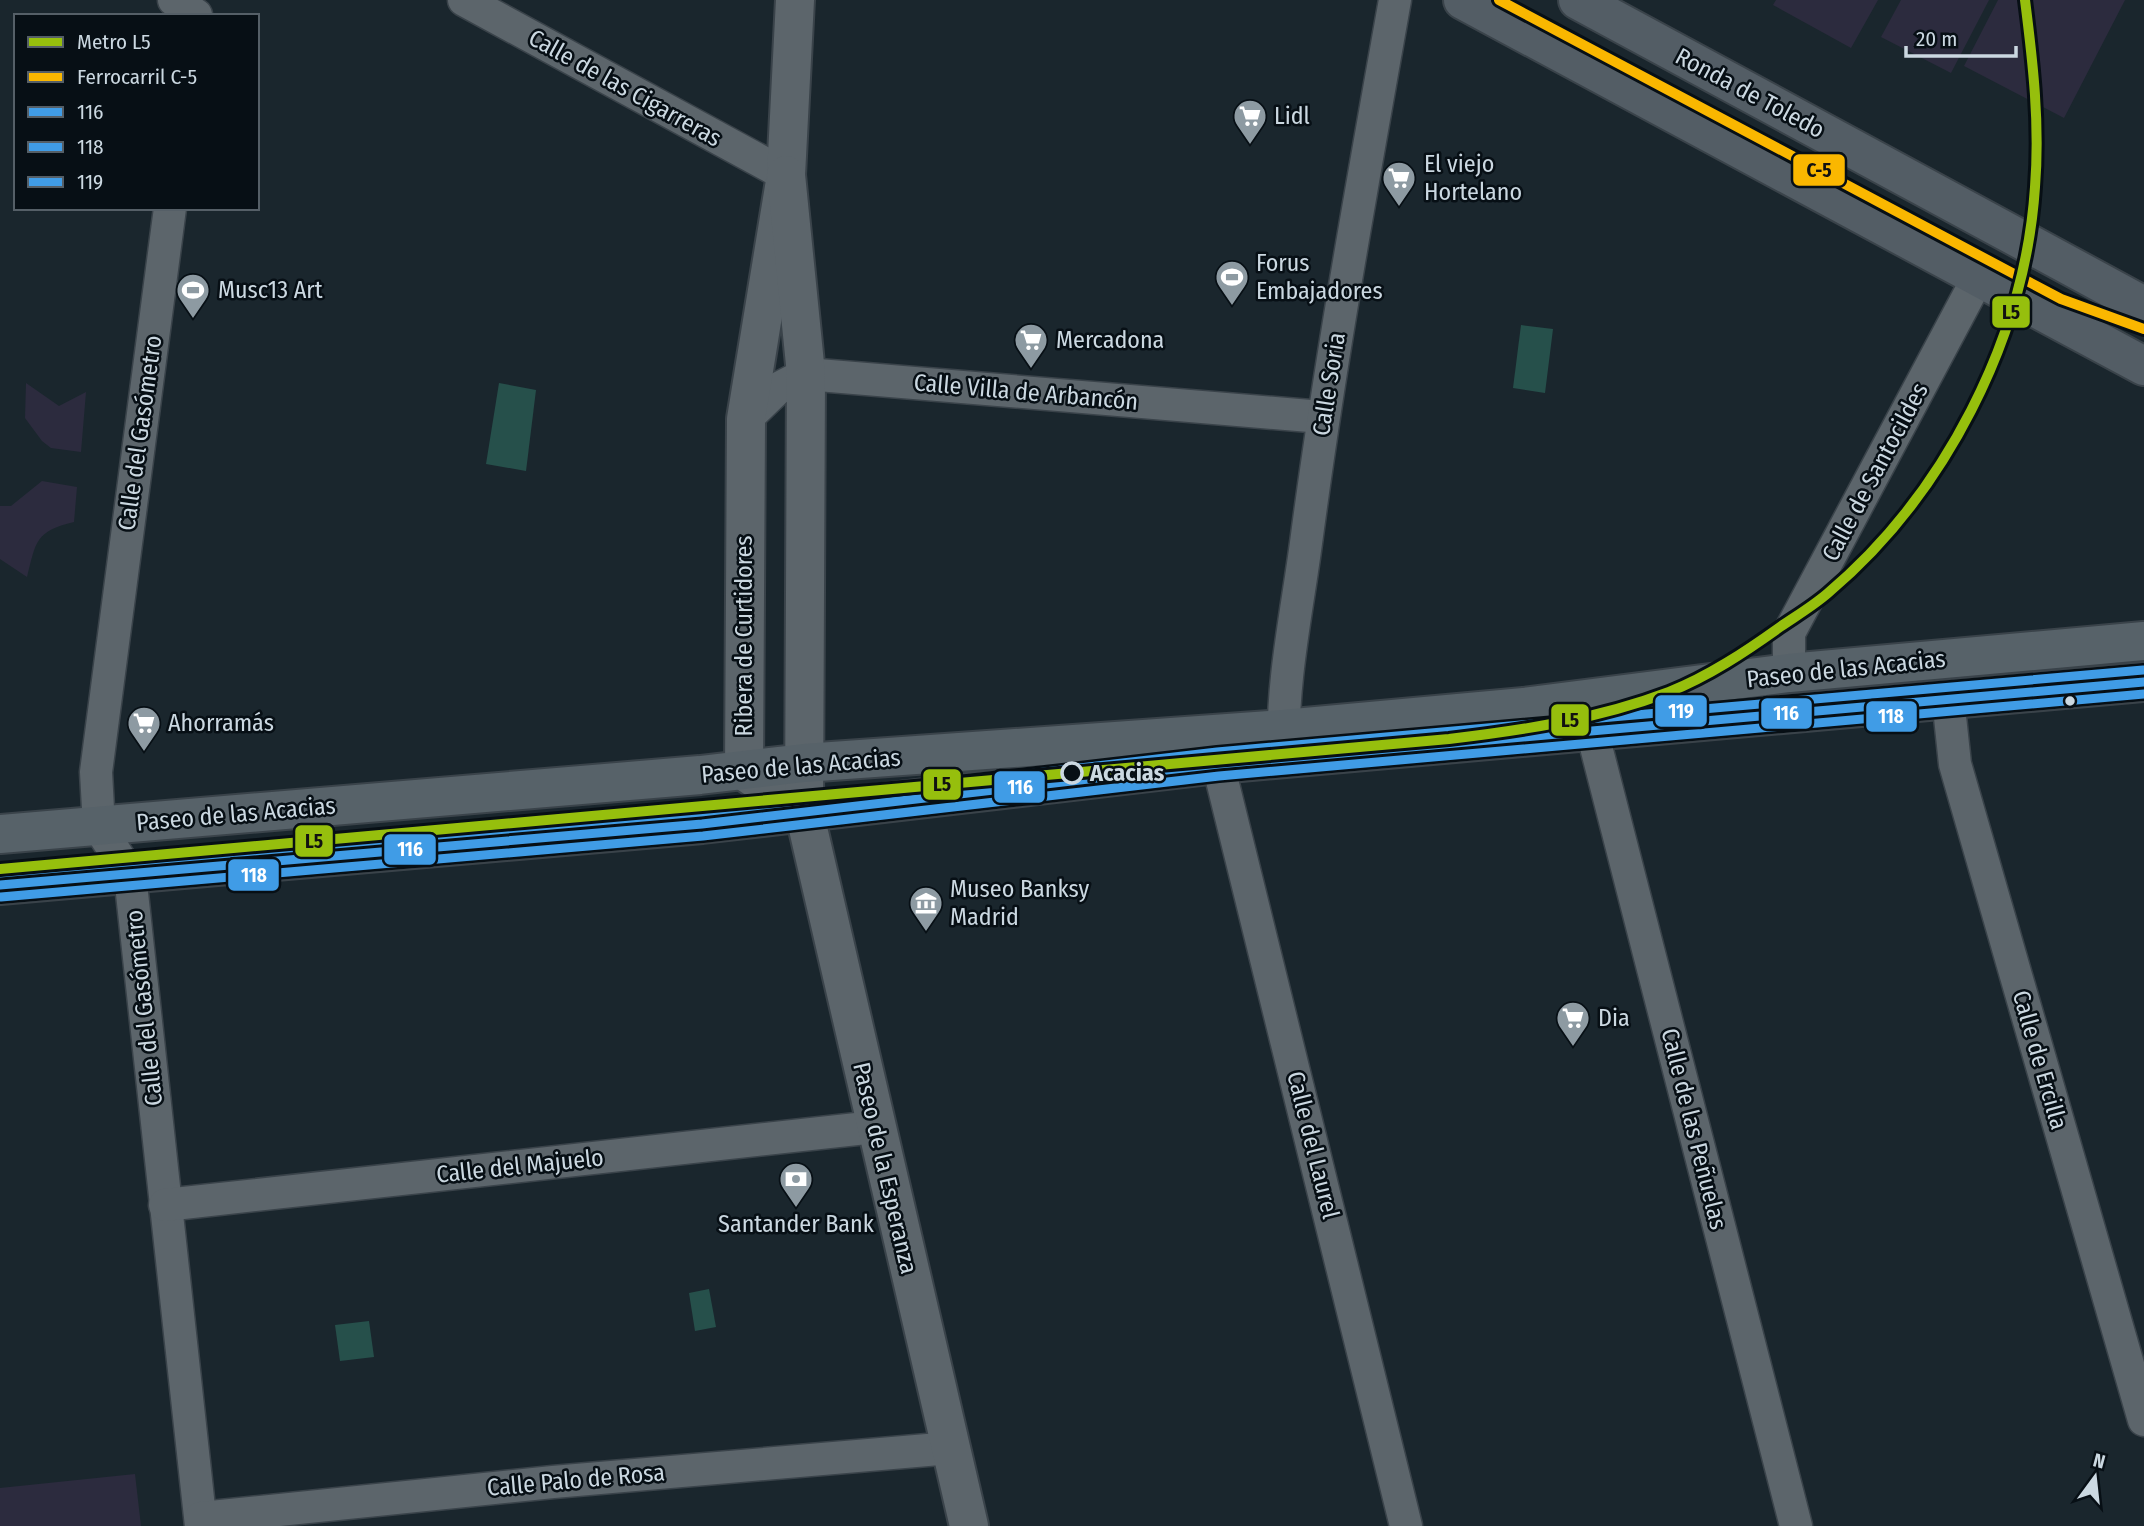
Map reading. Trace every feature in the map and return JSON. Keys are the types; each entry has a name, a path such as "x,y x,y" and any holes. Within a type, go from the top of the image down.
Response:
{"main road":[{"path":"1463,0 2144,366"},
{"name":"Ronda de Toledo","path":"1577,0 2144,306"},
{"name":"Paseo de las Acacias","path":"1591,716 1789,673 2144,641"},
{"name":"Paseo de las Acacias","path":"10,826 99,827 744,771 804,763 1284,744 1591,716 1948,698 2144,682"},
{"name":"Paseo de las Acacias","path":"0,886 702,824 804,810 1218,764 1284,744"}],"street":[{"path":"174,0 195,14"},
{"name":"Calle de las Cigarreras","path":"464,0 786,176"},
{"name":"Ribera de Curtidores","path":"795,0 786,176 746,419 744,771 804,810"},
{"name":"Calle Soria","path":"1284,744 1322,417 1395,0"},
{"name":"Ribera de Curtidores","path":"786,176 806,374 804,810"},
{"name":"Calle del Gasómetro","path":"170,210 96,772 99,827 130,875 201,1522"},
{"name":"Calle de Santocildes","path":"1789,673 1789,633 1979,276"},
{"path":"746,419 777,389 806,374"},
{"name":"Calle Villa de Arbancón","path":"806,374 1322,417"},
{"name":"Calle de Ercilla","path":"1948,698 1955,764 2144,1420"},
{"name":"Calle de las Peñuelas","path":"1591,716 1796,1526"},
{"name":"Calle del Laurel","path":"1218,764 1406,1526"},
{"name":"Paseo de la Esperanza","path":"804,810 874,1127 969,1526"},
{"name":"Calle del Majuelo","path":"165,1205 874,1127"},
{"name":"Calle Palo de Rosa","path":"201,1522 552,1482 951,1448"}],"shaded area":[{"path":"1776,0 1878,0 1851,48 1773,5"},
{"path":"1901,0 1989,0 1951,73 1881,37"},
{"path":"1998,0 2125,0 2064,118 1964,66"},
{"path":"1521,325 1553,329 1545,393 1513,388"},
{"path":"26,383 59,406 86,392 81,452 51,448 42,441 25,418"},
{"path":"499,383 536,390 526,471 486,464"},
{"path":"42,481 77,487 74,522 44,534 36,547 27,577 0,559 0,506 11,506"},
{"path":"709,1289 716,1327 695,1331 689,1293"},
{"path":"369,1321 374,1357 340,1361 335,1325"},
{"path":"135,1474 141,1526 0,1526 0,1488"}],"metro line":[{"name":"L5","path":"0,869 1449,739 1560,722 1669,692 1726,663 1804,611 1870,554 1908,510 1942,462 1971,410 1996,356 2015,301 2028,244 2037,140 2025,0"}],"rail line":[{"name":"C-5","path":"1499,0 2061,299 2144,329"}],"transit line":[{"name":"119","path":"0,873 701,812 1217,752 2143,670"},
{"name":"116","path":"0,885 702,824 1218,764 2144,682"},
{"name":"118","path":"1,897 703,836 1219,776 2144,694"}],"place":[{"name":"Lidl","path":"1250,146"},
{"name":"El viejo Hortelano","path":"1399,208"},
{"name":"Forus Embajadores","path":"1232,307"},
{"name":"Musc13 Art","path":"193,320"},
{"name":"Mercadona","path":"1031,370"},
{"name":"Ahorramás","path":"144,753"},
{"name":"Acacias","path":"1072,773"},
{"name":"Museo Banksy Madrid","path":"926,933"},
{"name":"Dia","path":"1573,1048"},
{"name":"Santander Bank","path":"796,1209"}]}
